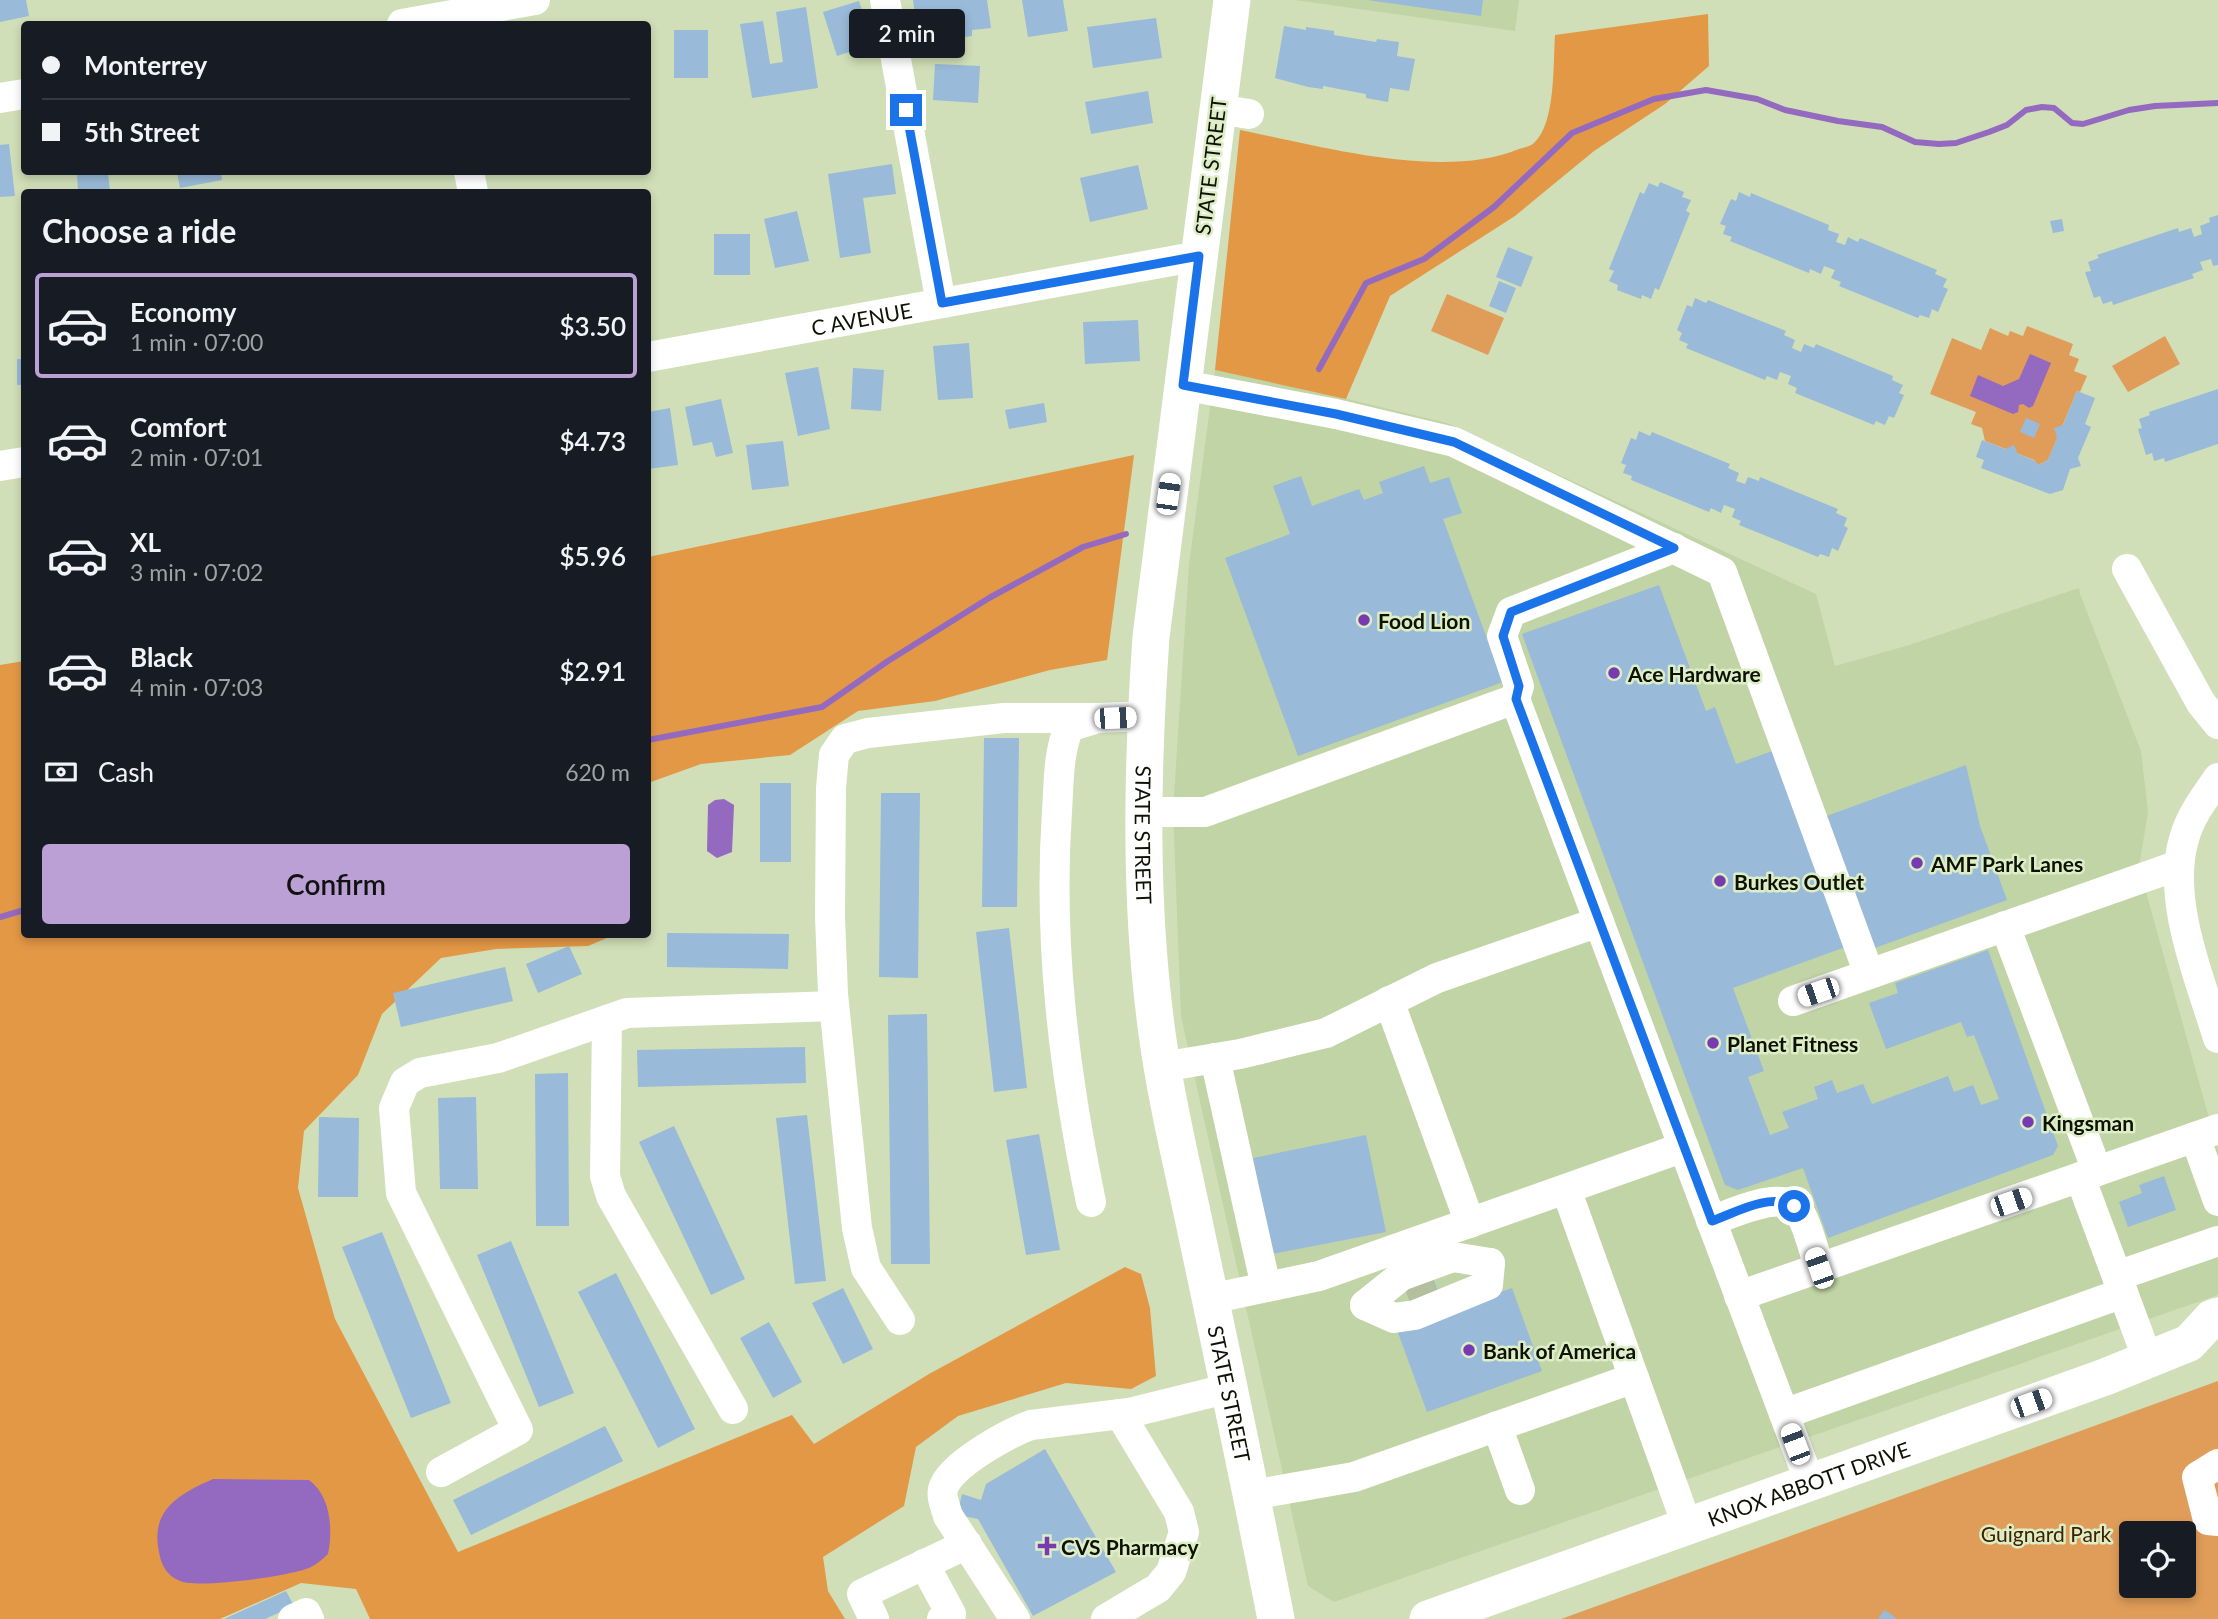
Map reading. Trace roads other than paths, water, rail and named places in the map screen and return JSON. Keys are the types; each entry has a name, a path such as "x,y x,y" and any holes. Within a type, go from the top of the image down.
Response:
{"main road":[{"name":"STATE STREET","path":"1232,0 1233,112 1199,256 1155,599 1145,716 1145,899 1153,1000 1162,1067 1276,1619"},
{"name":"KNOX ABBOTT DRIVE","path":"1428,1619 1688,1528 2148,1360 2204,1347 2212,1318 2218,1315"}],"street":[{"path":"413,21 440,14 535,0"},
{"path":"885,0 942,303"},
{"path":"0,99 21,95"},
{"name":"C AVENUE","path":"651,356 1199,256"},
{"path":"1183,385 1336,414 1454,442 1722,572 1869,974"},
{"path":"0,466 21,462"},
{"path":"1674,548 1511,612 1503,636 1519,686 1516,699 1810,1483"},
{"path":"2127,569 2201,703 2218,724"},
{"path":"1143,812 1205,812 1516,699"},
{"path":"900,1320 866,1268 858,1228 834,1006 830,916 831,788 834,755 845,739 868,733 1004,718 1145,716"},
{"path":"1091,1202 1076,1129 1062,1036 1056,934 1055,847 1062,744 1069,727 1098,718"},
{"path":"2218,778 2190,820 2179,865 2187,933 2212,999 2218,1038"},
{"path":"1793,1001 2179,865"},
{"path":"1162,1067 1326,1033 1437,978 1600,922"},
{"path":"2005,926 2089,1174 2120,1284 2148,1360"},
{"path":"1389,1001 1470,1223"},
{"path":"441,1472 518,1430 401,1193 394,1108 405,1082 420,1073 498,1058 627,1013 834,1006"},
{"path":"607,1020 606,1176 611,1196 733,1409"},
{"path":"1215,1058 1266,1287"},
{"path":"1740,1296 2207,1133 2218,1201"},
{"path":"1210,1299 1319,1276 1684,1147"},
{"path":"1566,1189 1688,1528"},
{"path":"1712,1221 1766,1202 1789,1204 1799,1211 1819,1268"},
{"path":"1784,1414 2120,1284 2218,1241"},
{"path":"1354,1263 1366,1305"},
{"path":"1490,1263 1474,1278 1440,1299 1412,1309 1390,1312 1366,1305 1490,1263"},
{"path":"1252,1495 1354,1477 1634,1378"},
{"path":"1015,1619 948,1516 943,1488 970,1459 1017,1430 1031,1425 1120,1414 1230,1388"},
{"path":"1106,1619 1158,1588 1171,1572 1184,1532 1179,1512 1120,1414"},
{"path":"1497,1426 1520,1490"},
{"path":"2218,1464 2197,1477 2208,1520 2218,1521"},
{"path":"874,1619 862,1594 967,1544"},
{"path":"924,1564 949,1617"},
{"path":"293,1619 306,1613 309,1619"}],"waterway":[{"path":"1319,369 1366,283 1424,259 1494,207 1572,133 1654,99 1706,90 1757,99 1785,110 1882,127 1915,142 1939,144 1956,143 1989,132 2007,125 2026,110 2042,107 2054,108 2072,123 2083,124 2129,110 2218,103"},
{"path":"651,739 822,707 888,661 989,598 1083,547 1126,534"},
{"path":"0,917 21,911"}],"tunnel":[{"path":"1406,1291 1433,1281"}],"place":[{"name":"Food Lion","path":"1364,620"},
{"name":"Ace Hardware","path":"1614,673"},
{"name":"AMF Park Lanes","path":"1917,863"},
{"name":"Burkes Outlet","path":"1720,881"},
{"name":"Planet Fitness","path":"1713,1043"},
{"name":"Kingsman","path":"2028,1122"},
{"name":"Bank of America","path":"1469,1350"},
{"name":"CVS Pharmacy","path":"1047,1546"}],"park label":[{"name":"Guignard Park","path":"2046,1533"}]}
